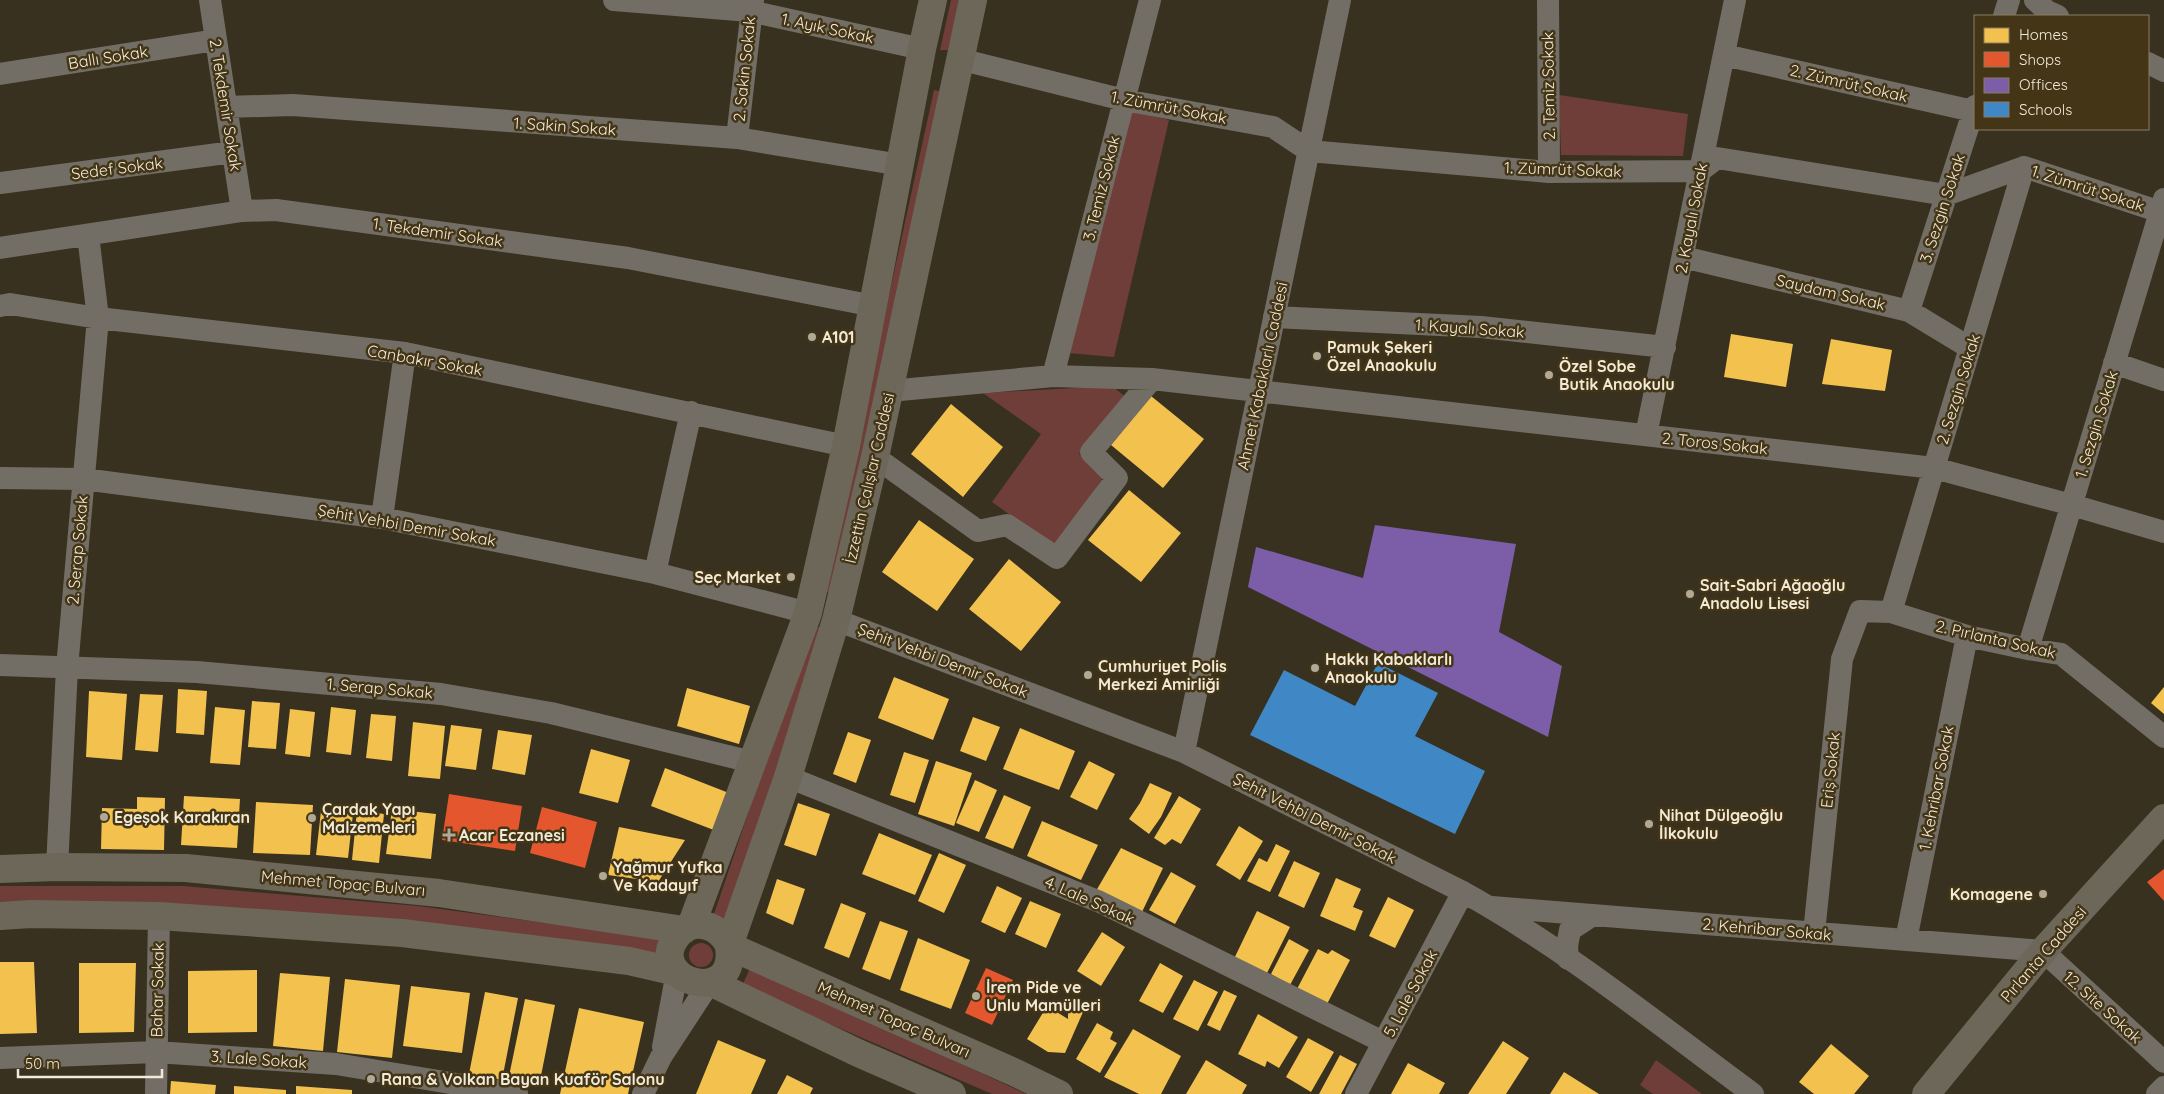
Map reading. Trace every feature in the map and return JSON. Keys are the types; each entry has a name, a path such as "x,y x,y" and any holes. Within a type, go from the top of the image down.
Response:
{"street":[{"name":"2. Tekdemir Sokak","path":"210,0 242,211"},
{"name":"1. Ayık Sokak","path":"614,0 752,5 922,49"},
{"name":"İzzettin Çalışlar Caddesi","path":"687,928 808,613 846,446 933,0"},
{"name":"İzzettin Çalışlar Caddesi","path":"729,946 788,777 836,620 875,457 972,0"},
{"name":"3. Temiz Sokak","path":"1053,376 1150,0"},
{"name":"Ahmet Kabaklarlı Caddesi","path":"1184,752 1340,0"},
{"name":"2. Temiz Sokak","path":"1548,0 1550,172"},
{"name":"2. Kayalı Sokak","path":"1646,435 1735,0"},
{"path":"2004,15 2009,0"},
{"path":"2035,0 2056,15"},
{"name":"2. Sakin Sokak","path":"737,138 752,5"},
{"name":"Ballı Sokak","path":"0,74 216,40"},
{"path":"922,49 959,60"},
{"name":"2. Zümrüt Sokak","path":"1724,55 1974,108"},
{"name":"1. Zümrüt Sokak","path":"959,60 1124,100 1273,127 1309,151 1550,172 1700,171 1717,158 1946,195 2024,167 2163,207"},
{"path":"2149,64 2164,71"},
{"name":"1. Sakin Sokak","path":"226,107 294,105 737,138 901,165"},
{"name":"3. Sezgin Sokak","path":"1909,311 1974,108"},
{"name":"Sedef Sokak","path":"0,183 233,152"},
{"name":"2. Sezgin Sokak","path":"1891,612 2024,167"},
{"name":"1. Sezgin Sokak","path":"2028,649 2163,207"},
{"name":"1. Tekdemir Sokak","path":"0,248 242,211 276,210 628,258 874,306"},
{"name":"2. Serap Sokak","path":"58,866 67,668 98,318 88,235"},
{"name":"Saydam Sokak","path":"1683,257 1909,311 1970,348"},
{"name":"Canbakır Sokak","path":"0,306 10,304 98,318 405,353 846,446"},
{"name":"1. Kayalı Sokak","path":"1274,317 1481,327 1664,347"},
{"path":"382,518 405,353"},
{"path":"2114,363 2164,380"},
{"name":"2. Toros Sokak","path":"889,391 1053,376 1152,379 1259,393 1934,468 2164,532"},
{"path":"875,457 978,531 1007,525 1056,558 1117,478 1091,452 1152,379"},
{"path":"655,573 691,412"},
{"name":"Şehit Vehbi Demir Sokak","path":"0,478 83,479 382,518 655,573 808,613"},
{"name":"2. Pırlanta Sokak","path":"1860,611 1891,612 1967,636 2061,654 2164,737"},
{"name":"Eriş Sokak","path":"1814,933 1842,659 1860,611"},
{"path":"808,613 836,620"},
{"name":"Şehit Vehbi Demir Sokak","path":"836,620 1184,752 1463,892 1490,907 1568,958 1753,1094"},
{"name":"1. Kehribar Sokak","path":"1906,940 1967,636"},
{"name":"1. Serap Sokak","path":"0,665 198,672 441,694 551,713 752,762"},
{"name":"4. Lale Sokak","path":"788,777 1100,902 1383,1042"},
{"name":"Pırlanta Caddesi","path":"1926,1094 2043,951 2160,826"},
{"name":"Mehmet Topaç Bulvarı","path":"0,869 58,866 186,868 440,892 687,928"},
{"name":"5. Lale Sokak","path":"1356,1094 1463,892"},
{"name":"2. Kehribar Sokak","path":"1490,907 2043,951"},
{"path":"0,916 30,914 159,916 402,933 630,961 677,972"},
{"path":"1568,958 1567,946 1570,930 1593,915"},
{"name":"Bahar Sokak","path":"156,1094 159,916"},
{"path":"700,925 710,926 719,931 729,946 730,962 727,968 717,979 710,982 692,982 684,979 677,972 672,960 672,946 675,940 687,928 700,925"},
{"name":"Mehmet Topaç Bulvarı","path":"729,946 1016,1073 1059,1094"},
{"name":"12. Site Sokak","path":"2043,951 2164,1062"},
{"path":"661,1057 677,972"},
{"path":"643,1094 661,1057 710,982"},
{"path":"710,982 858,1053 952,1094"},
{"name":"3. Lale Sokak","path":"0,1058 156,1052 336,1064 517,1094"},
{"path":"2157,1094 2164,1087"}],"shaded area":[{"path":"951,0 960,0 948,50 940,50"},
{"path":"934,90 943,92 835,593 824,592"},
{"path":"1559,95 1688,114 1683,156 1561,155"},
{"path":"1124,109 1169,120 1114,357 1068,353"},
{"path":"1112,386 1127,398 1079,454 1104,476 1061,540 1052,545 992,502 1041,434 983,393"},
{"path":"812,625 824,629 727,925 712,920"},
{"path":"0,886 183,886 418,906 667,939 665,957 0,906"},
{"path":"701,943 706,944 712,950 712,960 706,966 701,967 696,966 690,960 689,955 690,950 696,944"},
{"path":"751,966 1026,1094 992,1094 742,986"},
{"path":"1656,1060 1702,1094 1653,1094 1640,1085"}],"building: Homes":[{"path":"1731,334 1793,344 1786,387 1724,377"},
{"path":"1831,339 1892,350 1885,391 1822,384"},
{"path":"1151,396 1204,439 1163,488 1111,445"},
{"path":"951,404 1003,447 963,497 911,454"},
{"path":"1129,490 1181,533 1141,582 1088,540"},
{"path":"919,520 974,559 937,611 882,572"},
{"path":"1009,559 1061,602 1021,651 969,609"},
{"path":"894,677 949,699 933,740 878,718"},
{"path":"2164,687 2164,714 2151,703"},
{"path":"687,688 750,706 739,744 677,726"},
{"path":"178,689 207,691 204,735 176,733"},
{"path":"89,691 127,694 122,760 86,757"},
{"path":"140,694 163,695 158,752 135,750"},
{"path":"252,701 280,703 276,749 248,747"},
{"path":"215,707 245,710 240,765 210,763"},
{"path":"331,707 356,710 351,755 326,752"},
{"path":"290,709 315,712 310,757 285,754"},
{"path":"371,714 396,716 392,761 366,758"},
{"path":"973,717 1000,727 986,761 960,751"},
{"path":"413,722 445,726 440,779 408,776"},
{"path":"451,725 482,729 476,770 445,766"},
{"path":"1020,728 1075,751 1059,790 1003,769"},
{"path":"498,730 532,735 525,775 492,769"},
{"path":"848,732 871,740 856,783 833,774"},
{"path":"591,749 630,760 618,803 579,793"},
{"path":"904,752 929,760 915,803 890,795"},
{"path":"936,761 972,773 954,826 918,814"},
{"path":"1089,761 1115,774 1097,810 1070,797"},
{"path":"665,768 734,795 719,832 651,806"},
{"path":"975,780 997,790 979,832 956,823"},
{"path":"1150,783 1172,793 1161,817 1149,834 1129,819"},
{"path":"1004,795 1031,807 1013,849 985,838"},
{"path":"184,796 240,799 237,848 181,845"},
{"path":"1179,796 1201,809 1181,844 1172,839 1165,845 1154,838"},
{"path":"137,797 165,798 164,850 101,849 102,808 137,809"},
{"path":"256,802 313,805 310,855 253,853"},
{"path":"798,803 830,814 816,856 784,845"},
{"path":"392,809 436,814 431,859 386,854"},
{"path":"357,810 384,814 379,863 352,860"},
{"path":"321,811 353,814 348,858 316,855"},
{"path":"1042,821 1098,845 1081,880 1027,856"},
{"path":"1239,826 1263,841 1240,880 1216,865"},
{"path":"619,827 685,840 658,882 608,875"},
{"path":"879,833 932,855 915,895 862,874"},
{"path":"1276,844 1290,851 1270,892 1247,881 1259,858 1267,862"},
{"path":"1121,848 1163,868 1142,912 1096,891"},
{"path":"939,853 966,865 944,913 918,901"},
{"path":"1294,861 1320,873 1304,908 1278,896"},
{"path":"1171,872 1196,886 1175,924 1149,910"},
{"path":"1336,878 1361,889 1353,907 1363,911 1355,931 1320,916"},
{"path":"777,879 805,889 793,925 766,913"},
{"path":"997,886 1022,898 1005,933 981,922"},
{"path":"1388,897 1414,910 1395,948 1369,936"},
{"path":"1030,901 1061,914 1046,948 1015,934"},
{"path":"841,903 866,913 849,958 824,948"},
{"path":"1257,911 1290,927 1264,979 1232,963"},
{"path":"880,921 908,931 890,980 862,969"},
{"path":"1102,932 1125,947 1101,986 1077,971"},
{"path":"918,938 970,960 951,1009 900,990"},
{"path":"1289,939 1309,950 1290,985 1271,974"},
{"path":"1318,949 1328,954 1332,950 1350,960 1327,1004 1297,989"},
{"path":"0,962 34,962 37,1033 0,1034"},
{"path":"79,963 136,963 134,1032 79,1033"},
{"path":"1160,963 1183,976 1163,1013 1139,1001"},
{"path":"257,970 257,1032 188,1033 188,971"},
{"path":"280,973 330,977 323,1051 273,1046"},
{"path":"345,979 400,985 392,1058 337,1052"},
{"path":"1194,980 1218,992 1198,1031 1173,1019"},
{"path":"411,986 470,993 462,1053 403,1046"},
{"path":"1224,990 1237,996 1220,1031 1207,1025"},
{"path":"485,992 518,998 502,1080 469,1074"},
{"path":"525,999 555,1005 539,1086 508,1081"},
{"path":"1068,1005 1083,1012 1065,1053 1048,1052 1027,1039 1047,1006 1068,1019"},
{"path":"579,1008 644,1022 628,1094 560,1094"},
{"path":"1258,1014 1298,1037 1279,1068 1267,1061 1265,1067 1238,1054"},
{"path":"1097,1023 1113,1032 1110,1039 1117,1043 1100,1073 1076,1059"},
{"path":"1133,1029 1181,1056 1161,1094 1139,1094 1104,1077"},
{"path":"1308,1038 1334,1052 1311,1092 1286,1077"},
{"path":"718,1040 766,1060 751,1094 696,1094"},
{"path":"1503,1041 1529,1058 1506,1094 1468,1094"},
{"path":"1831,1044 1869,1076 1854,1094 1814,1094 1799,1082"},
{"path":"1340,1055 1357,1064 1341,1094 1319,1094"},
{"path":"1206,1060 1247,1085 1242,1094 1186,1094"},
{"path":"1408,1063 1445,1083 1439,1094 1391,1094"},
{"path":"1564,1072 1599,1094 1550,1094"},
{"path":"787,1075 813,1088 810,1094 777,1094"},
{"path":"171,1081 216,1085 215,1094 170,1094"},
{"path":"234,1086 286,1090 286,1094 234,1094"},
{"path":"296,1086 352,1090 352,1094 296,1094"}],"building: Shops":[{"path":"449,794 522,806 515,851 442,840"},
{"path":"542,807 597,822 585,868 530,853"},
{"path":"2164,869 2164,901 2147,882"},
{"path":"986,968 1013,980 992,1025 965,1013"}],"building: Offices":[{"path":"1375,525 1516,544 1499,632 1562,666 1548,737 1248,587 1256,547 1363,578"}],"building: Schools":[{"path":"1378,663 1438,693 1415,736 1485,771 1455,834 1250,735 1284,670 1355,706"}],"place":[{"name":"A101","path":"812,337"},
{"name":"Pamuk Şekeri Özel Anaokulu","path":"1317,356"},
{"name":"Özel Sobe Butik Anaokulu","path":"1549,375"},
{"name":"Seç Market","path":"791,577"},
{"name":"Sait-Sabri Ağaoğlu Anadolu Lisesi","path":"1690,594"},
{"name":"Hakkı Kabaklarlı Anaokulu","path":"1315,668"},
{"name":"Cumhuriyet Polis Merkezi Amirliği","path":"1088,675"},
{"name":"Egeşok Karakıran","path":"104,817"},
{"name":"Çardak Yapı Malzemeleri","path":"312,818"},
{"name":"Nihat Dülgeoğlu İlkokulu","path":"1649,824"},
{"name":"Acar Eczanesi","path":"449,835"},
{"name":"Yağmur Yufka Ve Kadayıf","path":"603,876"},
{"name":"Komagene","path":"2043,894"},
{"name":"İrem Pide ve Unlu Mamülleri","path":"976,996"},
{"name":"Rana & Volkan Bayan Kuaför Salonu","path":"371,1079"}]}
